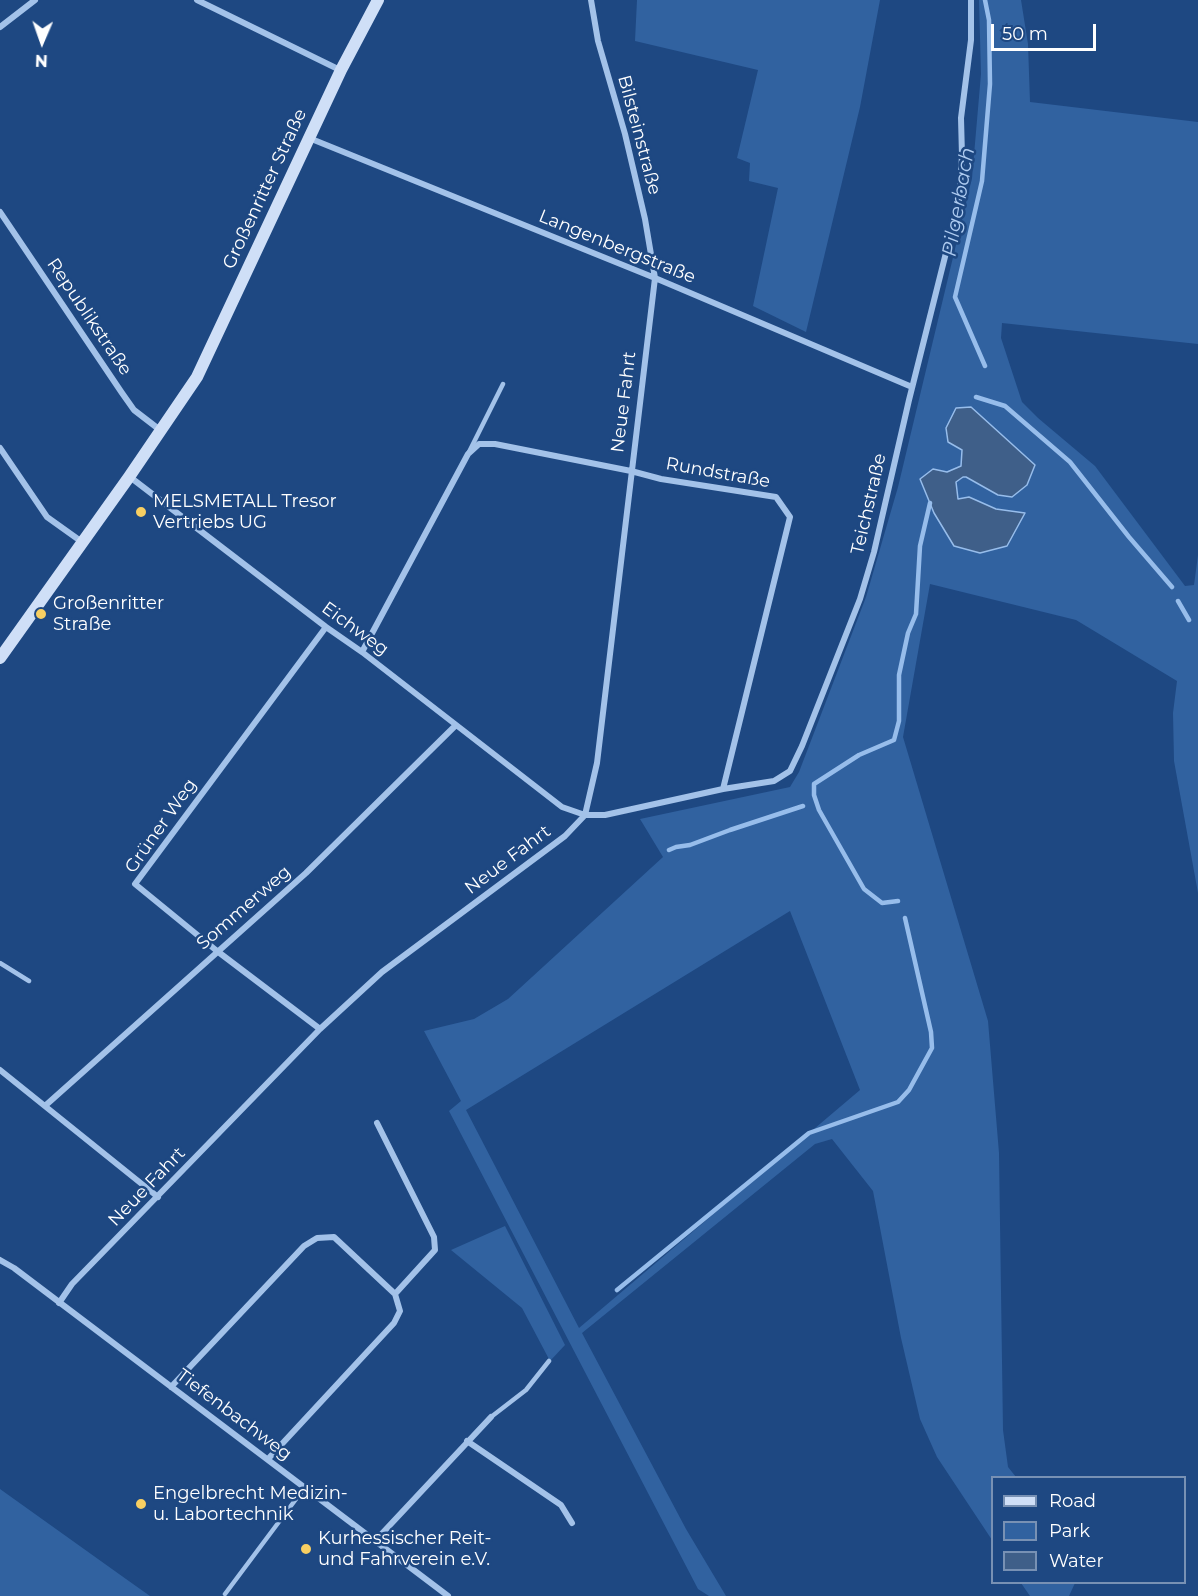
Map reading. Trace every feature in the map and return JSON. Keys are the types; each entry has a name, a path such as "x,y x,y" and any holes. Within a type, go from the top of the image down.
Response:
{"main road":[{"name":"Großenritter Straße","path":"0,658 129,477 196,377 341,70 378,0"}],"street":[{"path":"0,27 35,0"},
{"path":"197,0 341,70"},
{"name":"Bilsteinstraße","path":"591,0 598,40 625,134 645,219 655,278"},
{"name":"Teichstraße","path":"562,807 585,815 605,815 723,789 774,781 790,771 802,746 866,580 959,201 962,156 961,118 971,40 971,0"},
{"name":"Langenbergstraße","path":"309,138 655,278 912,387"},
{"name":"Republikstraße","path":"0,212 128,402 134,410 161,430"},
{"name":"Neue Fahrt","path":"59,1303 72,1284 320,1029 382,972 565,836 585,815 597,763 655,278"},
{"name":"Rundstraße","path":"468,454 479,444 495,444 661,479 776,497 790,517 723,789"},
{"path":"0,448 47,517 82,542"},
{"path":"362,652 468,454"},
{"name":"Eichweg","path":"129,477 362,652 562,807"},
{"name":"Grüner Weg","path":"320,1029 217,951 135,884 326,627"},
{"name":"Sommerweg","path":"46,1106 306,873 456,725"},
{"path":"0,1070 158,1197"},
{"path":"377,1123 434,1237 435,1250 395,1294"},
{"path":"171,1387 304,1246 317,1238 334,1237 395,1294 400,1311 394,1323 268,1459"},
{"name":"Tiefenbachweg","path":"0,1260 448,1596"},
{"path":"375,1541 491,1417"},
{"path":"467,1442 561,1505 572,1523"}],"lane":[{"path":"468,454 503,384"},
{"path":"0,963 29,981"},
{"path":"491,1417 526,1390 549,1361"},
{"path":"225,1594 305,1487"}],"green space":[{"path":"637,0 880,0 860,107 806,332 753,306 778,188 749,181 750,163 737,158 758,70 635,41"},
{"path":"979,0 1021,0 1028,44 1030,102 1198,122 1198,344 1002,323 1001,338 1022,402 1095,466 1185,586 1194,585 1198,555 1198,893 1174,761 1173,713 1177,681 1076,620 930,584 903,737 988,1021 999,1153 1003,1430 1008,1467 1015,1476 991,1476 991,1538 937,1457 920,1419 901,1338 873,1191 832,1139 815,1144 582,1333 686,1529 726,1596 709,1596 698,1589 449,1111 461,1101 424,1031 474,1019 508,999 663,857 640,819 790,787 799,772 866,597 898,487 972,178 981,74","holes":["971,407 998,432 998,495 963,476 956,482 957,500 969,497 996,509 1021,514 934,513 920,480 933,469 947,472 961,466 962,450 946,428 956,408","790,911 860,1090 579,1328 466,1110"]},
{"path":"505,1226 565,1345 550,1361 522,1308 451,1250"},
{"path":"0,1489 126,1579 150,1596 0,1596"},
{"path":"1022,1584 1075,1584 1069,1596 1030,1596"}],"water":[{"path":"971,407 1035,465 1027,485 1012,497 998,495 966,477 956,482 958,499 969,497 996,509 1025,513 1007,546 980,553 954,546 934,513 920,479 933,469 947,472 961,466 962,450 948,442 946,428 956,408"}],"waterway":[{"name":"Pilgerbach","path":"985,0 989,20 990,84 982,181 955,297 985,366"},
{"path":"976,397 1005,406 1070,462 1172,587"},
{"path":"898,901 882,903 864,889 819,810 814,795 814,784 859,755 894,740 899,721 899,675 908,633 916,614 920,546 930,503"},
{"path":"1178,601 1189,620"},
{"path":"669,850 690,845 803,806"},
{"path":"617,1290 809,1133 898,1102 909,1090 932,1048 931,1032 905,918"}],"place":[{"name":"MELSMETALL Tresor Vertriebs UG","path":"141,512"},
{"name":"Großenritter Straße","path":"41,614"},
{"name":"Engelbrecht Medizin- u. Labortechnik","path":"141,1504"},
{"name":"Kurhessischer Reit- und Fahrverein e.V.","path":"306,1549"}]}
